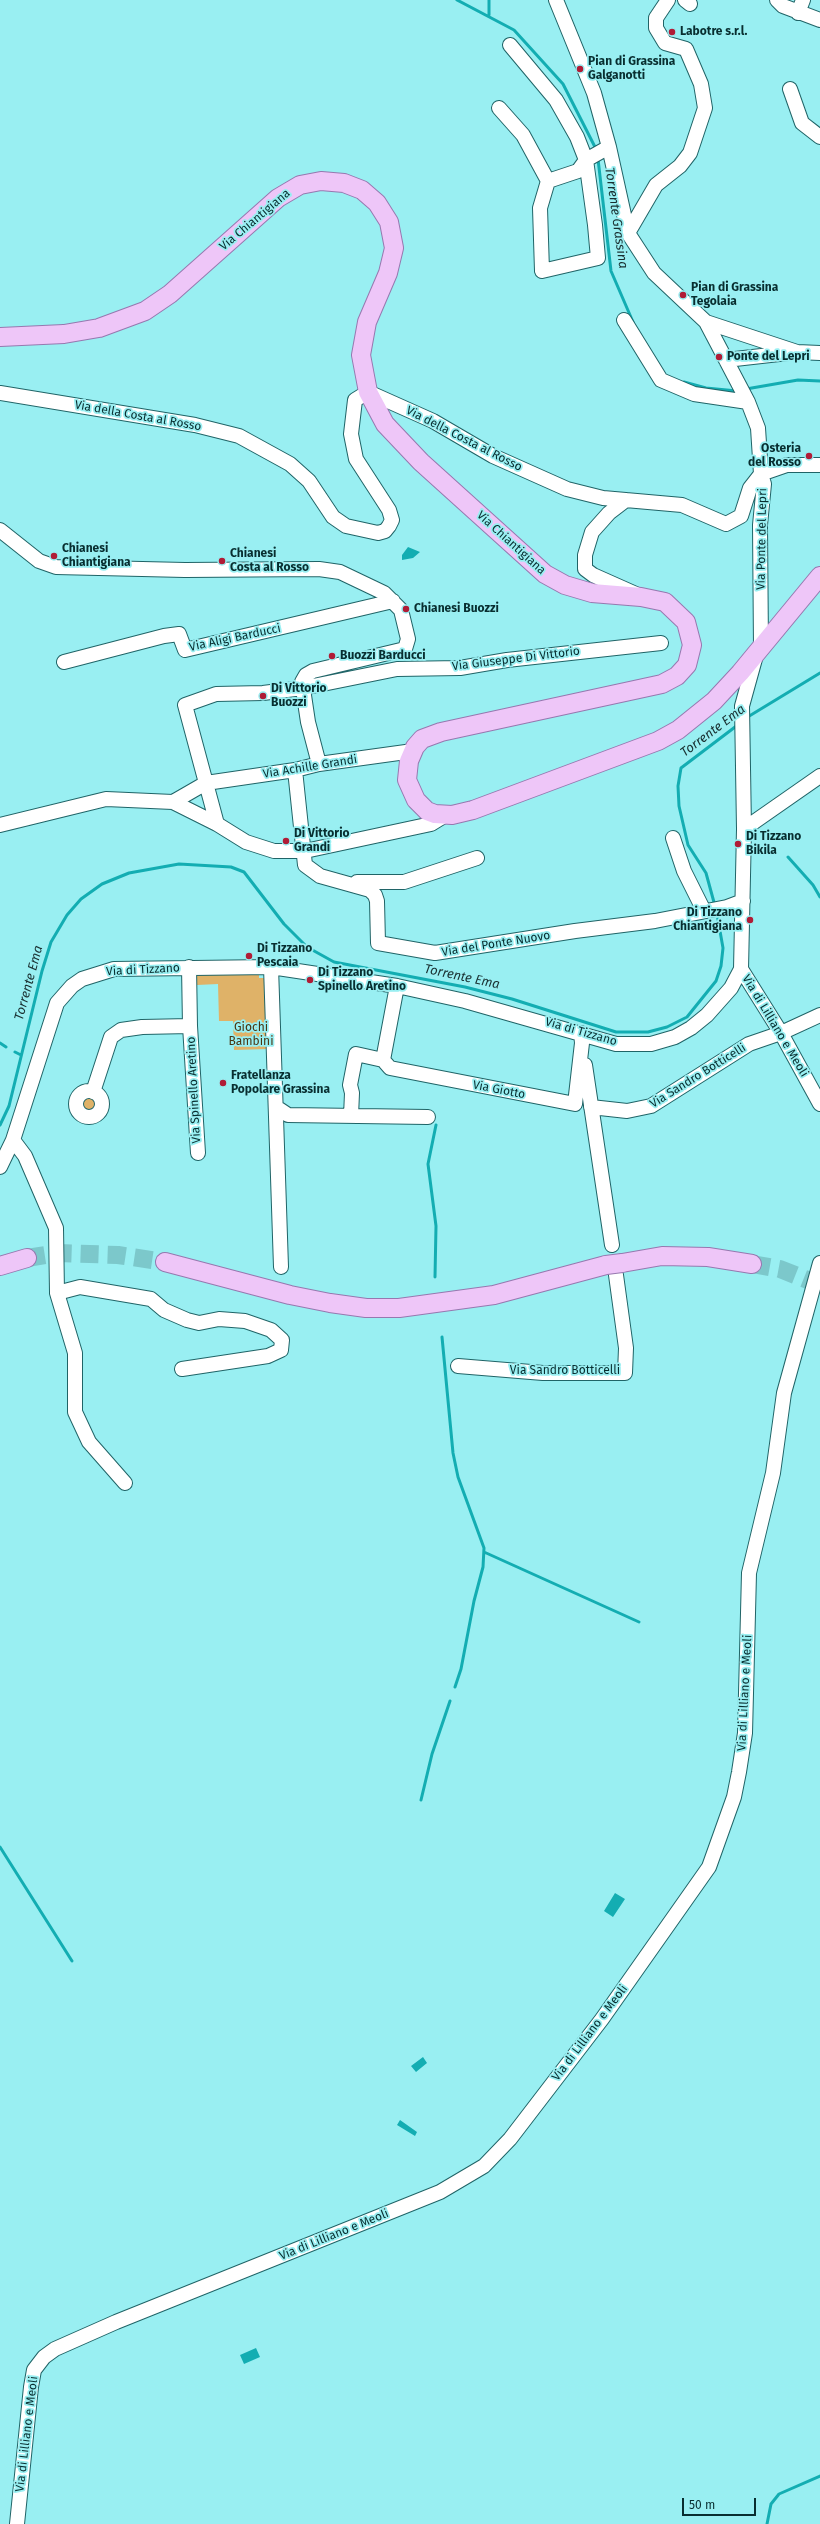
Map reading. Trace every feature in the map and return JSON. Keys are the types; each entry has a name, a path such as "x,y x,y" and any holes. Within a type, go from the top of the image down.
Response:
{"main road":[{"name":"Via Chiantigiana","path":"0,337 64,334 99,328 134,316 170,294 267,207 289,190 310,182 338,181 354,186 370,196 383,211 394,239 391,263 367,322 362,345 362,369 368,392 385,424 405,447 545,574 565,585 592,593 655,599 672,607 680,615 689,630 692,644 690,658 682,671 670,681 653,687 436,734 422,739 413,751 406,775 412,795 427,811 444,816"},
{"path":"444,816 473,810 669,736 697,717 714,701 759,651 820,576"},
{"path":"165,1262 290,1295 366,1308 393,1308 494,1295 662,1256 708,1257 752,1264"},
{"path":"0,1266 27,1258"}],"street":[{"path":"556,0 594,92 628,233 654,273 706,322 797,352"},
{"path":"628,233 656,184 680,166 690,153 705,108 701,84 686,49 665,43 656,28 656,18 668,0"},
{"path":"777,0 783,6 801,6 820,20"},
{"path":"499,108 523,135 548,180 540,208 542,271 598,258 588,159 556,100 510,45"},
{"path":"790,89 802,123 820,137"},
{"path":"548,180 578,171 588,159 607,148"},
{"path":"624,320 661,380 694,394 746,398"},
{"name":"Via Ponte del Lepri","path":"706,322 746,398 758,428 761,474 764,484 760,525 759,651"},
{"path":"726,360 797,352 820,353"},
{"name":"Via della Costa al Rosso","path":"0,393 195,425 239,436 290,464 309,481 333,517 346,526 378,533 384,531 390,526 392,520 389,510 356,459 351,434 355,400 368,392 433,421 492,456 567,489 587,496 682,505 726,524 741,516 750,488 761,474"},
{"path":"761,474 787,465 820,465"},
{"path":"626,500 598,523 592,532 585,555 585,568 593,575 642,597"},
{"path":"0,530 39,561 56,567 185,570 319,569 340,572 370,585 393,601 401,610 408,645 400,651 313,671 306,675 303,688 308,722 319,764"},
{"name":"Via Aligi Barducci","path":"64,662 164,636 179,634 185,650 393,601"},
{"name":"Via Giuseppe Di Vittorio","path":"217,824 185,705 216,694 263,693 303,688 397,669 460,668 507,660 661,643"},
{"name":"Via di Tizzano","path":"0,1167 13,1140 57,1003 72,986 95,973 114,969 271,967 397,986 466,1001 582,1038 616,1044 651,1044 675,1037 691,1028 707,1015 731,988 741,969 744,829 742,706 746,683 759,651"},
{"name":"Via Achille Grandi","path":"206,783 295,770 319,764 413,751"},
{"name":"Via del Ponte Nuovo","path":"295,770 305,865 320,876 370,890 375,895 377,901 378,943 435,953 575,931 655,921 727,908 743,901"},
{"path":"744,829 820,776"},
{"path":"173,802 206,783"},
{"path":"0,825 106,799 173,802 217,824 246,842 260,848 286,852 304,851 424,826 444,816"},
{"path":"673,838 684,872 706,911"},
{"path":"340,882 404,882 477,858"},
{"name":"Via Spinello Aretino","path":"189,967 190,1026 198,1153"},
{"path":"271,967 276,1107 282,1119 281,1267"},
{"name":"Via di Lilliano e Meoli","path":"741,969 781,1033 820,1104"},
{"path":"383,1060 397,986"},
{"name":"Via Sandro Botticelli","path":"591,1107 628,1111 651,1106 749,1044 781,1033 820,1015"},
{"name":"Via Spinello Aretino","path":"93,1092 111,1037 120,1030 142,1027 190,1026"},
{"path":"582,1038 612,1245"},
{"name":"Via Giotto","path":"351,1116 352,1093 350,1086 356,1054 383,1060 390,1068 575,1104 582,1038"},
{"path":"282,1119 351,1116 428,1117"},
{"path":"13,1140 25,1156 56,1228 57,1293 75,1353 75,1412 89,1442 126,1483"},
{"name":"Via di Lilliano e Meoli","path":"17,2524 31,2387 34,2370 44,2357 55,2349 116,2322 440,2192 484,2166 510,2139 602,2019 709,1867 734,1798 740,1772 746,1733 750,1573 773,1473 784,1393 820,1263"},
{"name":"Via Sandro Botticelli","path":"458,1366 486,1370 544,1373 625,1373 626,1348 615,1268"},
{"path":"57,1293 80,1287 151,1299 164,1310 187,1320 198,1323 220,1319 245,1321 271,1330 282,1340 282,1350 268,1356 182,1370"}],"green space":[{"name":"Giochi Bambini","path":"259,971 259,978 265,978 268,1049 234,1050 233,1021 219,1021 218,984 197,985 197,974"},
{"path":"90,1095 96,1098 99,1104 96,1110 90,1113 84,1110 81,1104 84,1098"}],"water":[{"path":"408,547 420,552 413,558 402,560 402,555"},
{"path":"615,1893 625,1899 613,1917 604,1911"},
{"path":"423,2057 427,2063 416,2072 411,2066"},
{"path":"400,2120 417,2132 415,2136 397,2125"},
{"path":"256,2348 260,2357 244,2364 240,2355"}],"waterway":[{"name":"Torrente Grassina","path":"457,0 514,30 563,84 596,149"},
{"path":"489,0 489,15"},
{"name":"Torrente Grassina","path":"598,159 611,271 633,322"},
{"name":"Torrente Grassina","path":"746,389 798,380 820,381"},
{"name":"Torrente Grassina","path":"684,382 706,388 737,391"},
{"name":"Torrente Ema","path":"746,718 820,673"},
{"name":"Torrente Ema","path":"715,906 706,873 688,845 679,806 678,786 681,768 739,724"},
{"path":"788,857 813,885 820,897"},
{"name":"Torrente Ema","path":"0,1125 9,1106 42,971 51,942 67,915 81,899 102,884 129,873 179,864 231,867 244,872 284,924 307,947 334,962 465,987 512,999 616,1032 648,1032 667,1027 687,1017 716,981 721,966 723,948 717,914"},
{"path":"0,1043 6,1047"},
{"name":"Torrente Ema","path":"15,1052 21,1055"},
{"path":"435,1277 436,1226 428,1164 436,1125"},
{"path":"442,1337 453,1453 458,1477 484,1548 483,1567 474,1601 461,1669 455,1687"},
{"path":"484,1552 639,1622"},
{"path":"421,1800 432,1754 450,1701"},
{"path":"0,1847 72,1961"},
{"path":"767,2524 771,2504 779,2494 820,2476"}],"tunnel":[{"path":"27,1258 59,1253 118,1255 165,1262"},
{"path":"752,1264 780,1269 820,1285"}],"place":[{"name":"Labotre s.r.l.","path":"672,32"},
{"name":"Pian di Grassina Galganotti","path":"580,69"},
{"name":"Pian di Grassina Tegolaia","path":"683,295"},
{"name":"Ponte del Lepri","path":"719,357"},
{"name":"Osteria del Rosso","path":"809,456"},
{"name":"Chianesi Chiantigiana","path":"54,556"},
{"name":"Chianesi Costa al Rosso","path":"222,561"},
{"name":"Chianesi Buozzi","path":"406,609"},
{"name":"Buozzi Barducci","path":"332,656"},
{"name":"Di Vittorio Buozzi","path":"263,696"},
{"name":"Di Vittorio Grandi","path":"286,841"},
{"name":"Di Tizzano Bikila","path":"738,844"},
{"name":"Di Tizzano Chiantigiana","path":"750,920"},
{"name":"Di Tizzano Pescaia","path":"249,956"},
{"name":"Di Tizzano Spinello Aretino","path":"310,980"},
{"name":"Fratellanza Popolare Grassina","path":"223,1083"}]}
